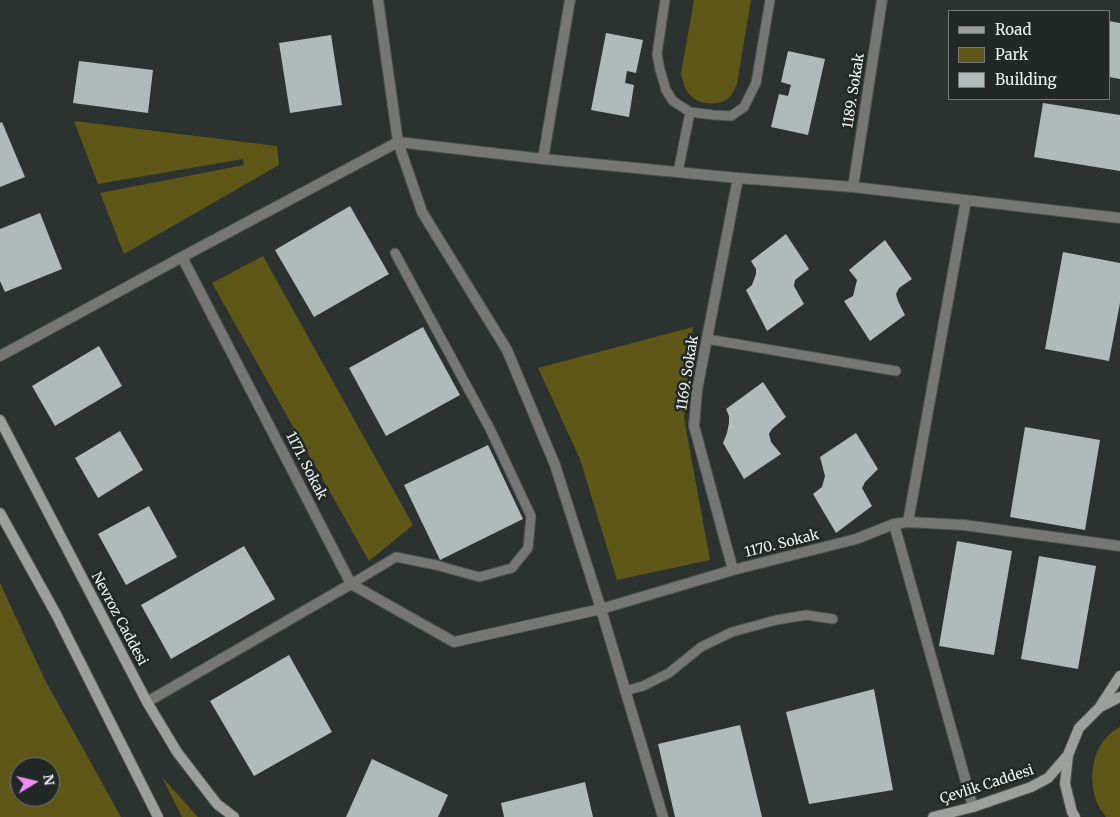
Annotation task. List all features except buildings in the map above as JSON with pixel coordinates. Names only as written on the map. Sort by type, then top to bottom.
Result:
[{"type":"main road","name":"Nevroz Caddesi","points":[[0,420],[147,702],[177,752],[217,804],[234,817]]},
{"type":"main road","points":[[0,513],[56,614],[158,817]]},
{"type":"main road","points":[[1076,817],[1072,812],[1065,784],[1068,754],[1079,728],[1100,707],[1120,676]]},
{"type":"main road","points":[[1100,707],[1120,697]]},
{"type":"main road","name":"Çevlik Caddesi","points":[[933,817],[974,807],[1031,787],[1048,778],[1068,754]]},
{"type":"street","points":[[378,0],[398,142],[422,212],[507,350],[555,465],[601,609],[663,817]]},
{"type":"street","points":[[543,159],[570,0]]},
{"type":"street","name":"1189. Sokak","points":[[853,187],[882,0]]},
{"type":"street","points":[[0,356],[398,142],[543,159],[853,187],[1120,218]]},
{"type":"street","name":"1169. Sokak","points":[[733,570],[694,426],[697,390],[738,178]]},
{"type":"street","points":[[908,522],[966,200]]},
{"type":"street","name":"1171. Sokak","points":[[182,257],[351,584]]},
{"type":"street","name":"1170. Sokak","points":[[351,584],[454,642],[601,609],[733,570],[856,539],[894,524],[908,522],[964,525],[1120,546]]},
{"type":"street","points":[[894,524],[974,807]]},
{"type":"street","points":[[147,702],[351,584]]},
{"type":"lane","points":[[666,0],[657,54],[666,90],[673,102],[690,112],[731,116],[744,107],[756,82],[770,0]]},
{"type":"lane","points":[[678,172],[690,112]]},
{"type":"lane","points":[[351,584],[396,556],[479,577],[512,568],[528,548],[531,516],[490,429],[395,253]]},
{"type":"lane","points":[[707,339],[896,371]]},
{"type":"lane","points":[[625,691],[643,686],[669,673],[701,646],[732,632],[776,620],[806,615],[833,619]]},
{"type":"green space","points":[[694,0],[751,0],[737,84],[729,98],[722,102],[706,103],[696,100],[687,92],[684,86],[681,74]]},
{"type":"green space","points":[[74,121],[277,146],[279,165],[124,254],[100,193],[244,165],[243,159],[98,184]]},
{"type":"green space","points":[[263,256],[413,525],[369,561],[212,283]]},
{"type":"green space","points":[[693,327],[684,418],[710,560],[617,580],[580,459],[538,368]]},
{"type":"green space","points":[[0,583],[45,680],[121,817],[0,817]]},
{"type":"green space","points":[[1120,727],[1120,817],[1106,817],[1100,809],[1093,790],[1093,769],[1095,759],[1104,740]]},
{"type":"green space","points":[[162,777],[198,817],[182,817]]}]
